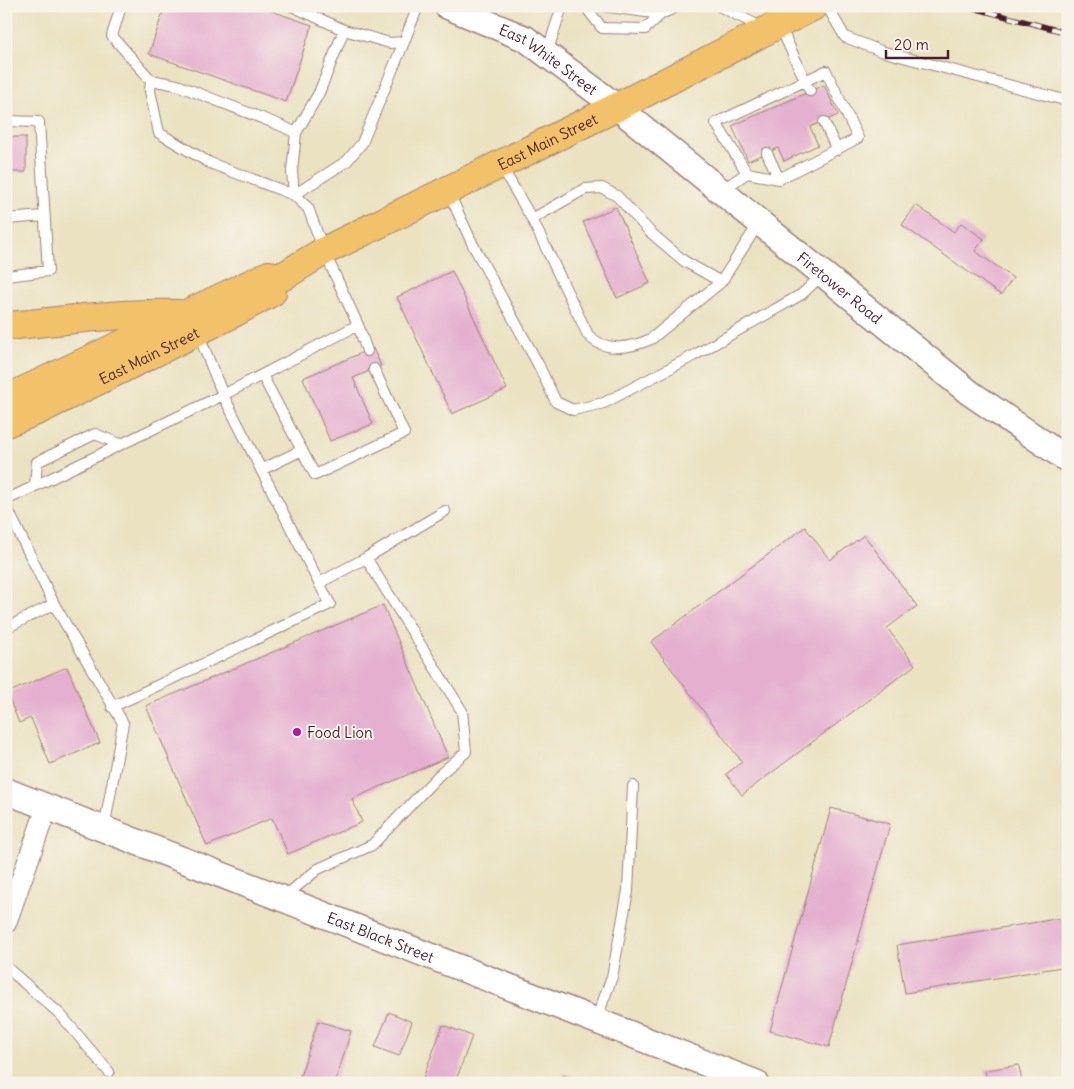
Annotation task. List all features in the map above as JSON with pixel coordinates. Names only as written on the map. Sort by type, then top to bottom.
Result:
[{"type":"highway","name":"East Main Street","points":[[6,399],[45,382],[94,369],[193,323],[224,296],[269,275],[282,277],[324,251],[814,6]]},
{"type":"highway","points":[[6,326],[165,313],[193,323]]},
{"type":"highway","name":"East Main Street","points":[[6,423],[39,410],[94,369]]},
{"type":"street","name":"East White Street","points":[[447,6],[476,12],[526,39],[617,106]]},
{"type":"street","name":"Firetower Road","points":[[617,106],[970,393],[1068,460]]},
{"type":"street","name":"East Black Street","points":[[6,791],[756,1083]]},
{"type":"street","points":[[6,922],[47,807]]},
{"type":"lane","points":[[121,6],[112,36],[151,80],[177,85],[296,133]]},
{"type":"lane","points":[[292,6],[344,30],[390,43],[404,42]]},
{"type":"lane","points":[[294,195],[346,161],[362,142],[418,6]]},
{"type":"lane","points":[[546,55],[562,6]]},
{"type":"lane","points":[[585,6],[602,28],[645,29],[661,14],[679,6]]},
{"type":"lane","points":[[602,6],[661,14]]},
{"type":"lane","points":[[719,6],[773,27],[810,91]]},
{"type":"lane","points":[[827,6],[845,37],[881,51],[1068,101]]},
{"type":"lane","points":[[294,195],[292,171],[296,133],[319,93],[344,30]]},
{"type":"lane","points":[[721,191],[747,173],[779,179],[858,138],[826,70],[749,113],[716,123],[747,173]]},
{"type":"lane","points":[[151,80],[150,92],[159,133],[210,163],[294,195],[308,208],[324,251],[358,325],[367,351]]},
{"type":"lane","points":[[6,121],[39,122],[48,272],[6,276]]},
{"type":"lane","points":[[824,122],[837,150]]},
{"type":"lane","points":[[767,153],[779,179]]},
{"type":"lane","points":[[500,164],[532,219],[588,335],[595,342],[612,347],[639,344],[651,339],[721,282],[760,222]]},
{"type":"lane","points":[[532,219],[585,189],[602,188],[617,196],[650,232],[684,261],[721,282]]},
{"type":"lane","points":[[447,190],[473,245],[538,364],[556,402],[573,410],[604,402],[694,356],[802,294],[823,274]]},
{"type":"lane","points":[[6,219],[44,216]]},
{"type":"lane","points":[[112,707],[330,604],[223,395],[193,323]]},
{"type":"lane","points":[[6,500],[223,395],[358,325]]},
{"type":"lane","points":[[262,375],[316,475],[404,433],[374,369]]},
{"type":"lane","points":[[35,486],[37,462],[96,434],[120,444]]},
{"type":"lane","points":[[261,470],[302,450]]},
{"type":"lane","points":[[6,506],[54,604],[122,723],[104,829]]},
{"type":"lane","points":[[319,582],[366,558],[445,511]]},
{"type":"lane","points":[[282,898],[318,870],[372,845],[439,776],[466,752],[462,711],[366,558]]},
{"type":"lane","points":[[6,628],[54,604]]},
{"type":"lane","points":[[596,1020],[612,978],[628,892],[633,786]]},
{"type":"lane","points":[[6,967],[60,1014],[109,1072]]},
{"type":"building","points":[[165,6],[257,6],[312,25],[286,102],[149,54]]},
{"type":"building","points":[[824,85],[838,115],[810,127],[818,145],[784,161],[778,148],[748,161],[732,126]]},
{"type":"building","points":[[6,137],[26,137],[26,172],[6,172]]},
{"type":"building","points":[[916,205],[954,232],[961,223],[984,239],[975,251],[1013,278],[1001,295],[902,225]]},
{"type":"building","points":[[616,207],[650,283],[617,298],[583,222]]},
{"type":"building","points":[[452,271],[507,389],[452,414],[397,297]]},
{"type":"building","points":[[373,348],[381,366],[353,378],[373,424],[330,441],[303,378]]},
{"type":"building","points":[[805,527],[830,560],[864,535],[917,606],[887,628],[915,665],[742,795],[726,774],[742,762],[651,642]]},
{"type":"building","name":"Food Lion","points":[[383,605],[448,757],[352,799],[362,822],[288,854],[272,818],[207,846],[146,706]]},
{"type":"building","points":[[67,667],[100,743],[50,764],[31,718],[19,723],[7,693]]},
{"type":"building","points":[[831,808],[890,824],[829,1047],[770,1031]]},
{"type":"building","points":[[1068,917],[1068,966],[905,993],[897,945]]},
{"type":"building","points":[[389,1012],[412,1022],[399,1056],[375,1047]]},
{"type":"building","points":[[318,1021],[351,1031],[335,1083],[298,1083]]},
{"type":"building","points":[[443,1025],[472,1036],[455,1083],[435,1083],[423,1078]]},
{"type":"building","points":[[1019,1065],[1022,1083],[987,1083],[985,1070]]},
{"type":"building","points":[[563,1075],[588,1082],[588,1083],[561,1083]]},
{"type":"railway","points":[[966,6],[1068,33]]},
{"type":"place","name":"Food Lion","points":[[297,732]]}]
